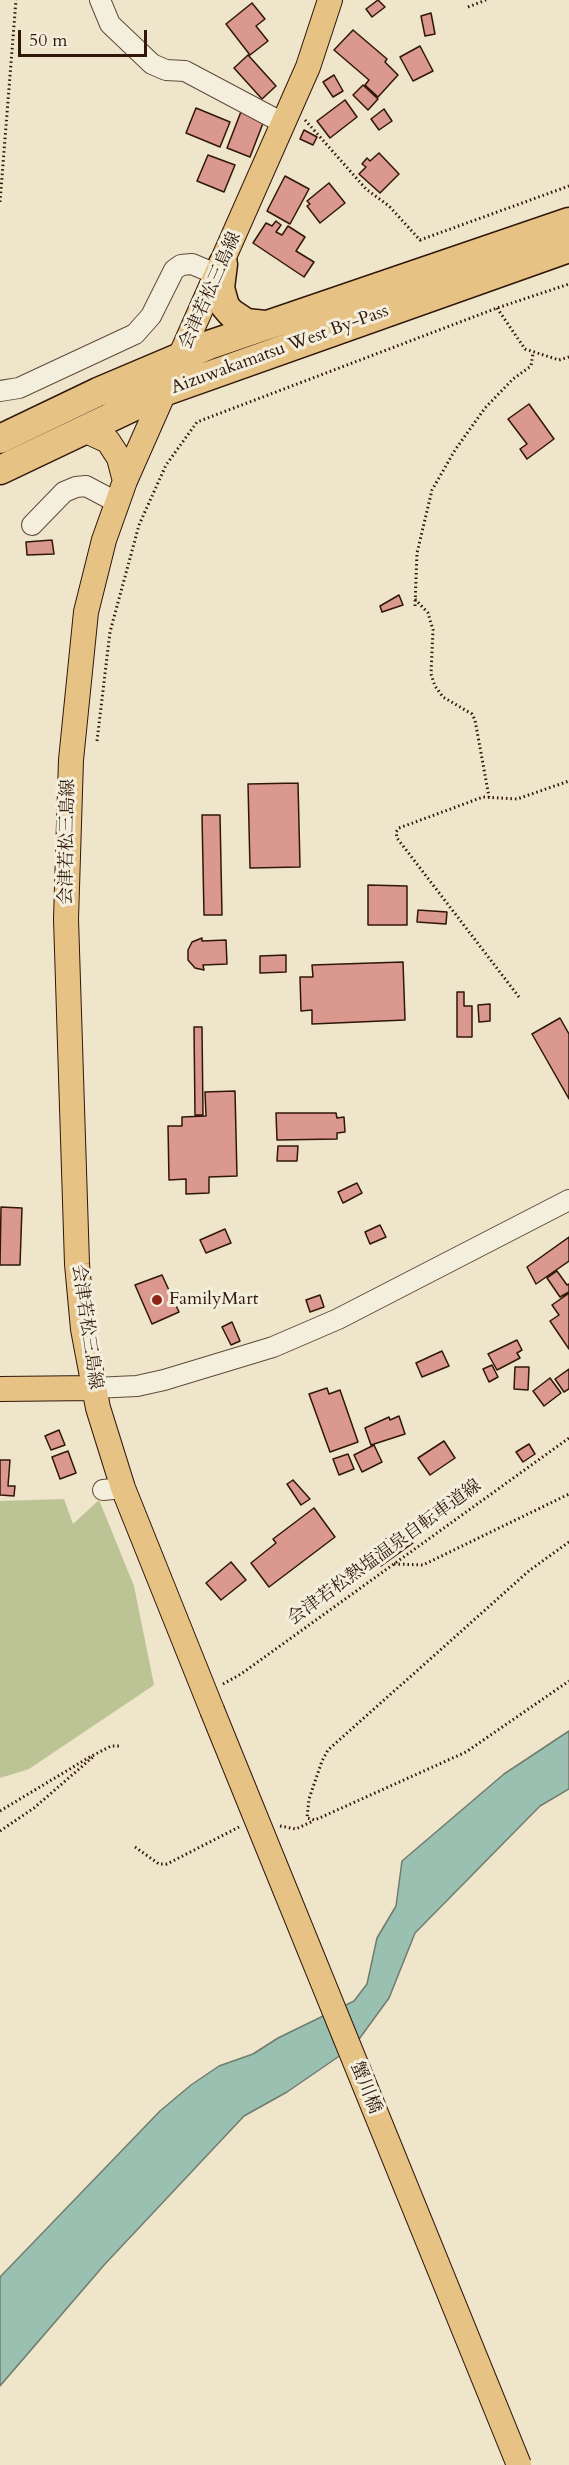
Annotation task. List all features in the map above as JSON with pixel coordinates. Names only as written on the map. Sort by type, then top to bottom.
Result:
[{"type":"highway","name":"Aizuwakamatsu West By-Pass","points":[[0,439],[98,392],[182,356],[265,325],[569,222]]},
{"type":"highway","name":"Aizuwakamatsu West By-Pass","points":[[2,470],[166,391],[569,248]]},
{"type":"highway","points":[[220,270],[220,288],[225,306],[246,323],[265,325]]},
{"type":"main road","name":"会津若松三島線","points":[[214,1699],[113,1489],[83,1329],[77,1264],[66,919],[68,813],[86,612],[104,540],[122,492],[308,67],[330,0]]},
{"type":"main road","points":[[84,430],[108,441],[119,458],[122,492]]},
{"type":"main road","points":[[0,1389],[94,1388]]},
{"type":"main road","name":"蟹川橋","points":[[214,1699],[519,2465]]},
{"type":"street","points":[[100,0],[110,24],[152,64],[166,70],[185,70],[287,114]]},
{"type":"street","points":[[0,391],[19,388],[135,334],[158,304],[174,270],[181,265],[192,264],[220,270]]},
{"type":"street","points":[[32,525],[64,492],[76,487],[86,486],[122,492]]},
{"type":"street","points":[[94,1388],[137,1386],[164,1380],[273,1347],[338,1319],[569,1200]]},
{"type":"path","points":[[0,202],[16,0]]},
{"type":"path","points":[[468,7],[486,0]]},
{"type":"path","points":[[287,114],[366,189],[389,206],[420,240],[569,186]]},
{"type":"path","points":[[97,741],[110,632],[133,546],[166,465],[192,428],[211,415],[497,308],[569,284]]},
{"type":"path","points":[[497,308],[525,349],[559,360],[569,357]]},
{"type":"path","points":[[415,606],[417,553],[432,490],[455,450],[485,408],[513,379],[531,366],[533,353]]},
{"type":"path","points":[[415,599],[428,613],[433,630],[431,674],[435,686],[443,697],[472,714],[475,720],[486,769],[489,798]]},
{"type":"path","points":[[519,997],[397,838],[399,828],[483,797],[518,799],[569,781]]},
{"type":"path","name":"会津若松熱塩温泉自転車道線","points":[[214,1699],[241,1674],[392,1563],[569,1438]]},
{"type":"path","points":[[392,1563],[423,1565],[569,1494]]},
{"type":"path","points":[[315,1820],[307,1818],[309,1798],[328,1750],[530,1570],[569,1542]]},
{"type":"path","points":[[272,1822],[296,1829],[476,1747],[569,1681]]},
{"type":"path","points":[[0,1811],[100,1751],[111,1746],[121,1746]]},
{"type":"path","points":[[0,1831],[34,1808],[100,1751]]},
{"type":"path","points":[[135,1847],[159,1864],[167,1864],[245,1824]]},
{"type":"shaded area","points":[[64,1499],[73,1524],[99,1500],[134,1586],[154,1685],[29,1769],[0,1778],[0,1501]]},
{"type":"shaded area","points":[[569,1731],[569,1789],[540,1806],[415,1933],[389,1998],[354,2046],[287,2092],[244,2116],[105,2264],[0,2386],[0,2277],[160,2111],[191,2085],[219,2066],[253,2054],[278,2038],[354,2001],[367,1984],[377,1938],[396,1906],[402,1861],[504,1774]]},
{"type":"building","points":[[378,0],[385,7],[372,17],[366,9]]},
{"type":"building","points":[[252,3],[265,19],[256,26],[268,41],[250,55],[226,24]]},
{"type":"building","points":[[431,13],[435,34],[425,36],[421,16]]},
{"type":"building","points":[[353,30],[387,59],[385,62],[398,75],[378,97],[365,85],[369,80],[334,50]]},
{"type":"building","points":[[420,46],[433,71],[413,81],[400,57]]},
{"type":"building","points":[[248,55],[276,86],[262,99],[234,68]]},
{"type":"building","points":[[334,75],[343,91],[333,97],[323,82]]},
{"type":"building","points":[[363,85],[378,99],[368,110],[353,95]]},
{"type":"building","points":[[345,100],[357,117],[330,138],[317,121]]},
{"type":"building","points":[[196,108],[230,122],[220,147],[186,133]]},
{"type":"building","points":[[242,109],[265,118],[250,157],[227,148]]},
{"type":"building","points":[[384,109],[392,121],[379,130],[371,119]]},
{"type":"building","points":[[304,130],[317,137],[313,145],[300,139]]},
{"type":"building","points":[[379,153],[399,174],[380,193],[359,174],[366,167],[362,164],[367,158],[370,161]]},
{"type":"building","points":[[208,155],[235,165],[224,192],[197,181]]},
{"type":"building","points":[[285,176],[309,189],[290,224],[267,211]]},
{"type":"building","points":[[329,183],[345,203],[320,223],[307,206],[310,204],[307,201]]},
{"type":"building","points":[[276,221],[281,225],[276,232],[282,235],[288,226],[305,237],[296,251],[314,262],[304,277],[253,243],[266,223],[272,226]]},
{"type":"building","points":[[529,404],[554,439],[527,459],[520,449],[527,444],[508,419]]},
{"type":"building","points":[[52,540],[54,554],[27,555],[26,542]]},
{"type":"building","points":[[399,595],[403,605],[382,612],[380,606]]},
{"type":"building","points":[[298,783],[300,867],[250,868],[248,784]]},
{"type":"building","points":[[202,815],[220,815],[222,915],[204,915]]},
{"type":"building","points":[[368,885],[407,886],[407,925],[368,925]]},
{"type":"building","points":[[418,910],[447,912],[446,924],[417,922]]},
{"type":"building","points":[[202,938],[202,941],[226,940],[227,964],[203,965],[204,970],[195,968],[188,960],[188,950],[192,942]]},
{"type":"building","points":[[286,955],[286,972],[260,973],[260,956]]},
{"type":"building","points":[[403,962],[405,1020],[312,1024],[312,1010],[301,1011],[300,977],[313,977],[312,965]]},
{"type":"building","points":[[457,992],[464,992],[464,1006],[472,1006],[472,1037],[457,1037]]},
{"type":"building","points":[[490,1004],[490,1021],[479,1022],[478,1005]]},
{"type":"building","points":[[560,1018],[569,1034],[569,1099],[532,1034]]},
{"type":"building","points":[[194,1027],[202,1027],[203,1115],[195,1115]]},
{"type":"building","points":[[235,1091],[237,1176],[209,1177],[209,1193],[186,1194],[186,1179],[169,1180],[168,1126],[182,1126],[182,1117],[206,1116],[205,1092]]},
{"type":"building","points":[[276,1113],[336,1113],[337,1118],[344,1117],[345,1132],[337,1133],[337,1139],[277,1140]]},
{"type":"building","points":[[278,1146],[298,1146],[297,1161],[277,1161]]},
{"type":"building","points":[[357,1183],[362,1193],[343,1203],[338,1192]]},
{"type":"building","points":[[1,1207],[22,1208],[20,1265],[0,1265]]},
{"type":"building","points":[[380,1225],[386,1237],[370,1244],[365,1232]]},
{"type":"building","points":[[225,1229],[231,1243],[206,1253],[200,1240]]},
{"type":"building","points":[[569,1237],[569,1261],[536,1284],[527,1267]]},
{"type":"building","points":[[557,1271],[567,1285],[569,1284],[569,1292],[560,1297],[547,1278]]},
{"type":"building","name":"FamilyMart","points":[[162,1275],[179,1312],[152,1324],[135,1285]]},
{"type":"building","points":[[569,1293],[569,1349],[550,1321],[559,1315],[552,1305]]},
{"type":"building","points":[[320,1295],[324,1307],[310,1312],[306,1300]]},
{"type":"building","points":[[232,1322],[240,1341],[231,1345],[222,1327]]},
{"type":"building","points":[[517,1340],[522,1350],[517,1353],[520,1358],[497,1370],[488,1354]]},
{"type":"building","points":[[442,1351],[449,1366],[422,1377],[416,1363]]},
{"type":"building","points":[[492,1365],[498,1377],[489,1382],[483,1369]]},
{"type":"building","points":[[515,1367],[529,1367],[528,1390],[514,1389]]},
{"type":"building","points":[[569,1369],[569,1389],[564,1392],[555,1379]]},
{"type":"building","points":[[550,1378],[561,1393],[544,1406],[533,1391]]},
{"type":"building","points":[[327,1388],[329,1394],[340,1390],[358,1442],[330,1452],[309,1394]]},
{"type":"building","points":[[399,1416],[405,1434],[371,1445],[365,1428],[389,1417],[390,1420]]},
{"type":"building","points":[[59,1430],[65,1445],[51,1450],[45,1436]]},
{"type":"building","points":[[444,1441],[455,1458],[430,1475],[418,1458]]},
{"type":"building","points":[[529,1444],[535,1454],[523,1462],[516,1452]]},
{"type":"building","points":[[374,1445],[382,1462],[362,1472],[354,1455]]},
{"type":"building","points":[[68,1451],[76,1473],[60,1479],[52,1457]]},
{"type":"building","points":[[348,1454],[354,1469],[339,1475],[333,1459]]},
{"type":"building","points":[[0,1460],[10,1460],[8,1486],[15,1486],[14,1496],[0,1495]]},
{"type":"building","points":[[293,1480],[310,1499],[301,1505],[287,1484]]},
{"type":"building","points":[[314,1508],[335,1537],[269,1587],[251,1563],[276,1543],[273,1539]]},
{"type":"building","points":[[394,1533],[399,1539],[406,1534],[413,1543],[381,1566],[370,1550]]},
{"type":"building","points":[[231,1562],[246,1580],[221,1600],[206,1583]]},
{"type":"place","name":"FamilyMart","points":[[157,1300]]}]
